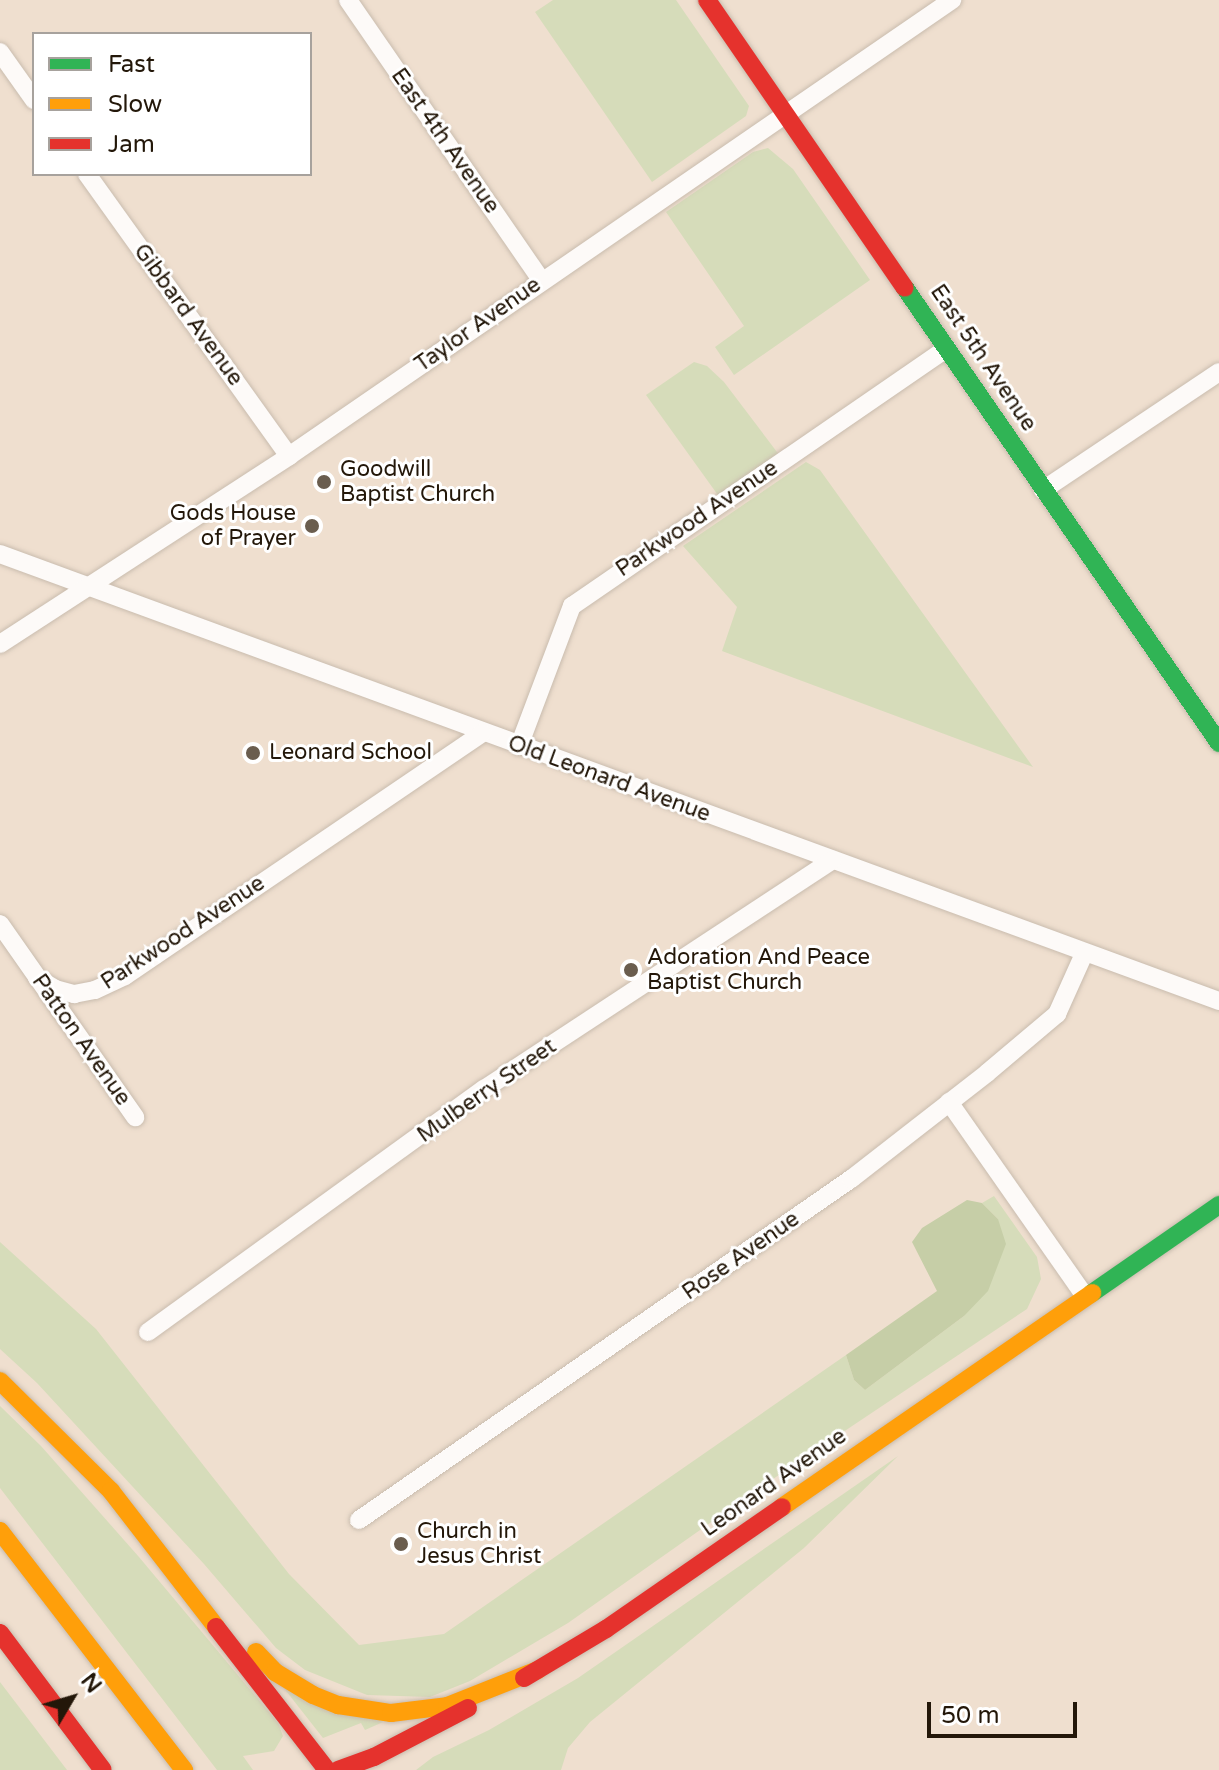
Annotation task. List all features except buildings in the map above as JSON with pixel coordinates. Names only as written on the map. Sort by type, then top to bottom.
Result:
[{"type":"main road","name":"East 5th Avenue","points":[[707,0],[1219,743]]},
{"type":"main road","name":"Leonard Avenue","points":[[338,1770],[374,1757],[538,1670],[606,1629],[1219,1205]]},
{"type":"main road","points":[[0,1381],[111,1491],[327,1770]]},
{"type":"main road","points":[[0,1531],[184,1770]]},
{"type":"main road","points":[[144,1531],[275,1672],[313,1695],[338,1705],[363,1710],[418,1712],[447,1706],[538,1670]]},
{"type":"main road","points":[[0,1633],[103,1770]]},
{"type":"street","name":"East 4th Avenue","points":[[348,0],[542,281]]},
{"type":"street","name":"Taylor Avenue","points":[[0,644],[289,456],[952,0]]},
{"type":"street","points":[[0,52],[32,97]]},
{"type":"street","name":"Gibbard Avenue","points":[[88,176],[289,456]]},
{"type":"street","name":"Parkwood Avenue","points":[[519,746],[572,606],[947,348]]},
{"type":"street","points":[[1043,490],[1219,372]]},
{"type":"street","name":"Old Leonard Avenue","points":[[0,554],[1219,1001]]},
{"type":"street","name":"Parkwood Avenue","points":[[37,978],[55,989],[74,994],[95,990],[125,976],[482,733]]},
{"type":"street","name":"Mulberry Street","points":[[148,1332],[484,1089],[832,860]]},
{"type":"street","name":"Patton Avenue","points":[[0,924],[135,1117]]},
{"type":"street","name":"Rose Avenue","points":[[359,1520],[838,1188],[949,1102],[1057,1014],[1084,954]]},
{"type":"street","points":[[949,1102],[1085,1296]]},
{"type":"green space","points":[[553,0],[676,0],[749,106],[746,116],[652,182],[535,12]]},
{"type":"green space","points":[[768,148],[793,169],[870,280],[734,375],[715,347],[744,326],[666,212],[753,152]]},
{"type":"green space","points":[[694,362],[707,366],[724,382],[780,456],[720,498],[646,395]]},
{"type":"green space","points":[[806,462],[820,470],[1033,767],[722,651],[737,607],[683,546]]},
{"type":"green space","points":[[994,1196],[1037,1257],[1041,1279],[1027,1309],[764,1485],[568,1623],[470,1681],[430,1697],[367,1695],[305,1670],[276,1648],[204,1564],[37,1383],[0,1349],[0,1242],[96,1329],[289,1574],[359,1645],[444,1634],[846,1355],[854,1380],[865,1390],[964,1316],[998,1219],[982,1203]]},
{"type":"green space","points":[[967,1200],[982,1203],[998,1219],[1006,1244],[988,1291],[964,1316],[865,1390],[854,1380],[846,1355],[937,1291],[912,1242],[922,1228]]},
{"type":"green space","points":[[0,1406],[41,1446],[139,1557],[278,1723],[283,1736],[274,1751],[243,1756],[253,1770],[217,1770],[0,1488]]},
{"type":"green space","points":[[898,1456],[804,1548],[590,1722],[568,1748],[561,1770],[416,1770],[433,1757],[489,1730],[578,1678]]},
{"type":"green space","points":[[0,1682],[67,1770],[0,1770]]},
{"type":"green space","points":[[283,1687],[383,1722],[365,1730],[361,1723],[323,1738]]},
{"type":"traffic: fast","points":[[905,288],[1219,743]]},
{"type":"traffic: fast","points":[[1092,1293],[1219,1205]]},
{"type":"traffic: slow","points":[[782,1507],[1092,1293]]},
{"type":"traffic: slow","points":[[0,1381],[111,1491],[216,1627]]},
{"type":"traffic: slow","points":[[0,1531],[184,1770]]},
{"type":"traffic: slow","points":[[256,1652],[275,1672],[313,1695],[338,1705],[391,1713],[447,1706],[538,1670]]},
{"type":"traffic: jam","points":[[707,0],[905,288]]},
{"type":"traffic: jam","points":[[524,1678],[606,1629],[782,1507]]},
{"type":"traffic: jam","points":[[216,1627],[327,1770]]},
{"type":"traffic: jam","points":[[0,1633],[103,1770]]},
{"type":"traffic: jam","points":[[338,1770],[374,1757],[468,1708]]},
{"type":"place","name":"Goodwill Baptist Church","points":[[324,482]]},
{"type":"place","name":"Gods House of Prayer","points":[[312,526]]},
{"type":"place","name":"Leonard School","points":[[253,753]]},
{"type":"place","name":"Adoration And Peace Baptist Church","points":[[631,970]]},
{"type":"place","name":"Church in Jesus Christ","points":[[401,1544]]}]
